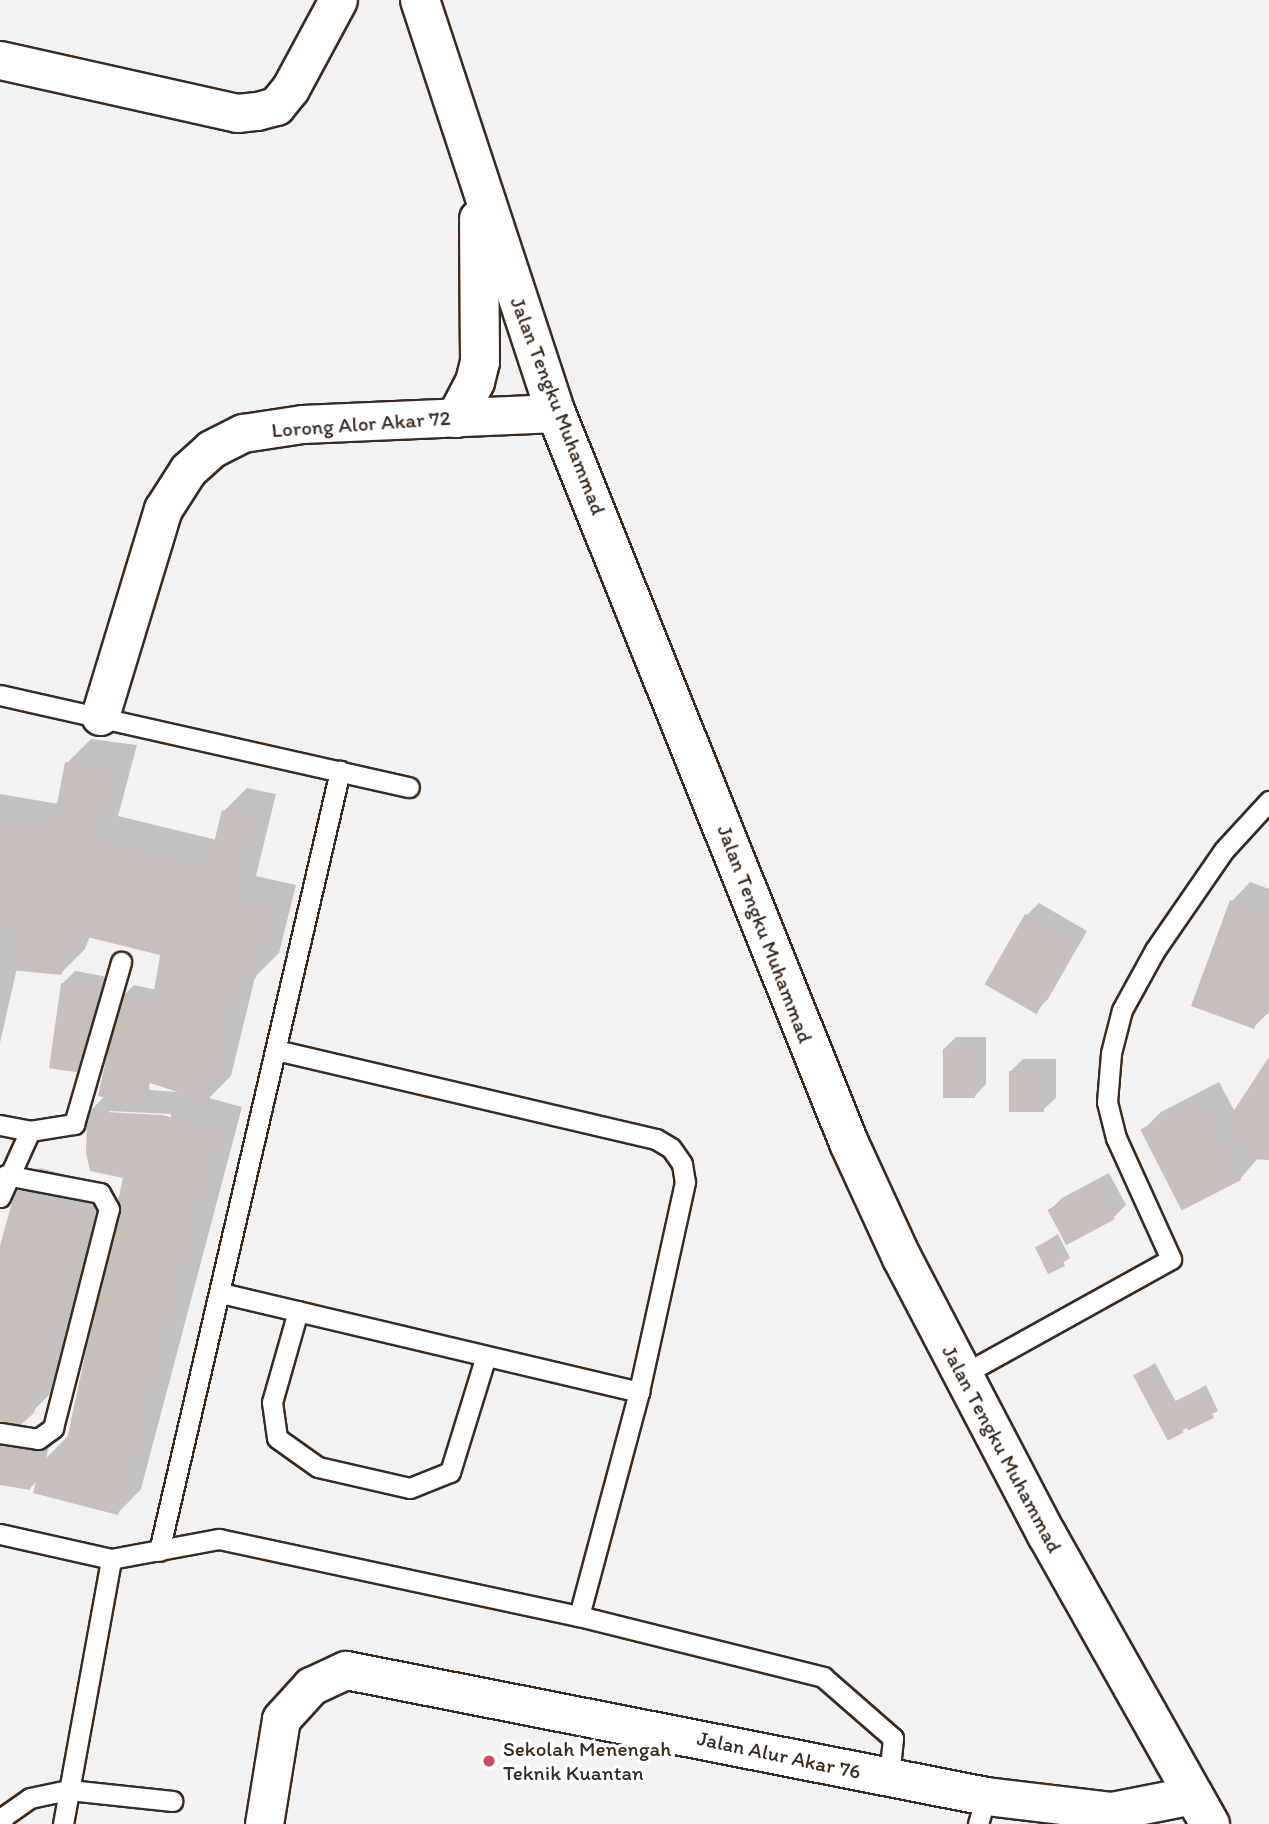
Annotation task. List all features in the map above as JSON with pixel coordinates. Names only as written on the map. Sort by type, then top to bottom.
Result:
[{"type":"main road","name":"Jalan Tengku Muhammad","points":[[420,0],[556,413],[849,1143],[962,1375],[1202,1809]]},
{"type":"main road","points":[[456,418],[475,382],[480,362],[478,182]]},
{"type":"street","points":[[0,60],[237,113],[257,111],[276,106],[290,89],[338,0]]},
{"type":"street","name":"Lorong Alor Akar 72","points":[[100,716],[163,509],[188,470],[211,449],[243,433],[302,424],[556,413]]},
{"type":"street","name":"Jalan Alur Akar 76","points":[[264,1824],[281,1719],[311,1686],[345,1670],[889,1778],[982,1810],[1202,1809]]},
{"type":"lane","points":[[0,695],[409,787]]},
{"type":"lane","points":[[159,1551],[340,771]]},
{"type":"lane","points":[[962,1375],[1171,1259],[1116,1138],[1107,1102],[1111,1053],[1122,1010],[1155,950],[1224,850],[1269,801]]},
{"type":"lane","points":[[0,1125],[30,1131],[74,1124],[121,962]]},
{"type":"lane","points":[[276,1050],[656,1139],[671,1148],[682,1164],[685,1182],[639,1392],[579,1616]]},
{"type":"lane","points":[[0,1197],[6,1175],[30,1131]]},
{"type":"lane","points":[[0,1433],[38,1439],[53,1428],[109,1209],[100,1193],[6,1175]]},
{"type":"lane","points":[[221,1293],[639,1392]]},
{"type":"lane","points":[[298,1311],[272,1402],[276,1438],[318,1467],[410,1488],[450,1472],[486,1356]]},
{"type":"lane","points":[[0,1534],[111,1559],[219,1539],[579,1616],[823,1678],[893,1738],[889,1778]]},
{"type":"lane","points":[[63,1824],[111,1559]]},
{"type":"lane","points":[[2,1824],[3,1817],[30,1798],[69,1790],[172,1801]]},
{"type":"building","points":[[65,762],[115,769],[95,839],[208,867],[222,810],[254,818],[234,900],[273,909],[256,978],[239,975],[208,1102],[141,1080],[137,1105],[98,1096],[120,996],[152,1003],[160,955],[79,935],[61,975],[11,970],[21,929],[8,919],[0,955],[0,821],[52,830]]},
{"type":"building","points":[[1230,900],[1269,914],[1269,990],[1254,1029],[1191,1006]]},
{"type":"building","points":[[1025,914],[1077,944],[1036,1014],[984,984]]},
{"type":"building","points":[[61,983],[97,988],[85,1073],[49,1068]]},
{"type":"building","points":[[943,1049],[975,1049],[975,1098],[943,1098]]},
{"type":"building","points":[[1269,1057],[1269,1160],[1250,1159],[1229,1118]]},
{"type":"building","points":[[1009,1071],[1044,1071],[1044,1112],[1009,1112]]},
{"type":"building","points":[[1200,1099],[1241,1180],[1182,1210],[1140,1129]]},
{"type":"building","points":[[87,1111],[162,1115],[219,1130],[118,1515],[33,1493],[42,1460],[65,1449],[123,1178],[90,1171],[86,1152]]},
{"type":"building","points":[[1096,1184],[1115,1219],[1066,1245],[1047,1210]]},
{"type":"building","points":[[15,1191],[89,1211],[34,1413],[18,1427],[0,1424],[0,1246]]},
{"type":"building","points":[[1052,1239],[1065,1266],[1048,1274],[1035,1247]]},
{"type":"building","points":[[1149,1367],[1184,1432],[1168,1441],[1133,1375]]},
{"type":"building","points":[[1200,1389],[1214,1418],[1188,1430],[1174,1402]]},
{"type":"building","points":[[0,1447],[39,1455],[30,1490],[0,1485]]},
{"type":"place","name":"Sekolah Menengah Teknik Kuantan","points":[[489,1761]]}]
